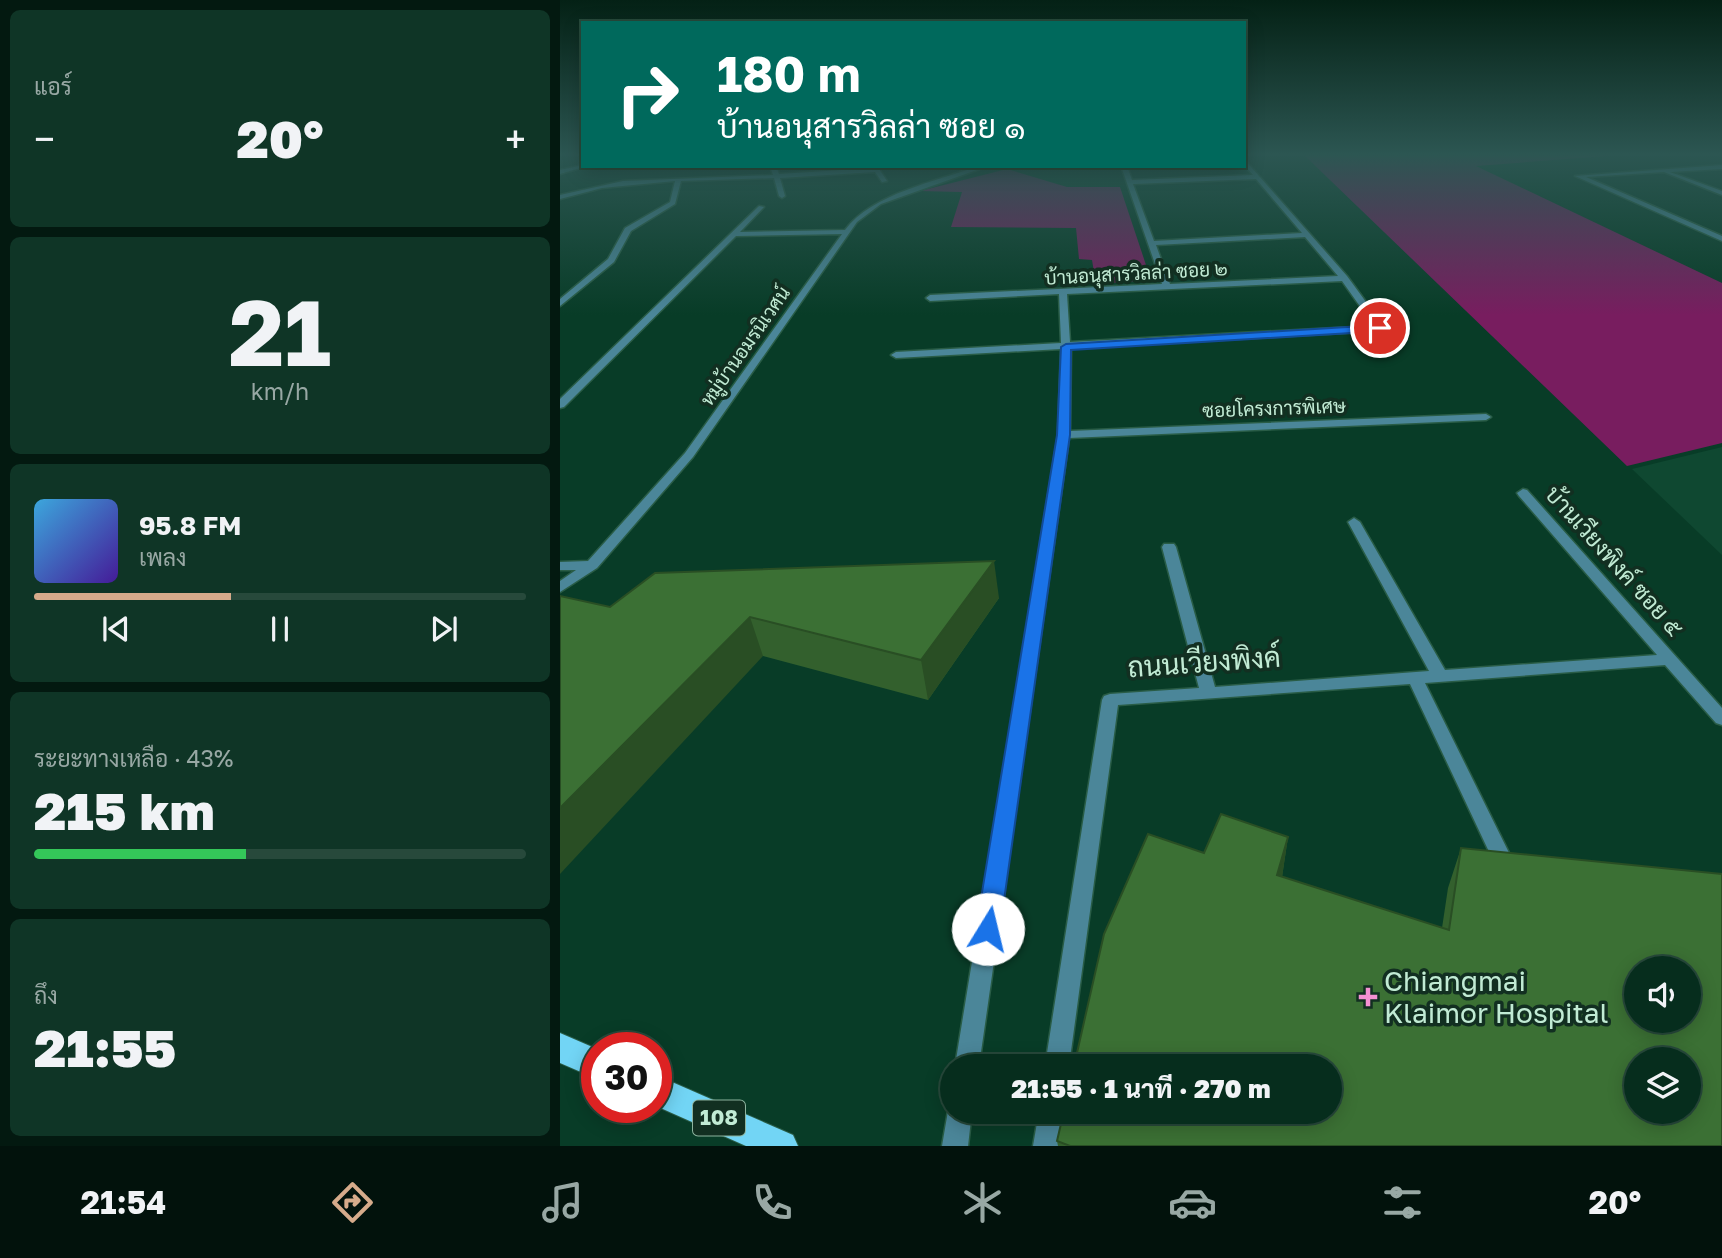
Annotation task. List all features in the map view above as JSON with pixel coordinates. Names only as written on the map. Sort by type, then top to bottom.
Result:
[{"type":"main road","points":[[560,1048],[581,1057]]},
{"type":"main road","name":"108","points":[[672,1097],[782,1146]]},
{"type":"street","points":[[560,303],[611,260],[628,230],[664,208]]},
{"type":"street","points":[[560,405],[760,208]]},
{"type":"street","name":"หมู่บ้านอมรนิเวศน์","points":[[560,588],[592,565],[689,456],[855,221],[871,208]]},
{"type":"street","points":[[1140,208],[1167,287]]},
{"type":"street","points":[[896,355],[1380,328],[1344,278],[1285,208]]},
{"type":"street","points":[[1652,208],[1722,239]]},
{"type":"street","points":[[734,234],[847,232]]},
{"type":"street","points":[[1152,243],[1307,235]]},
{"type":"street","name":"บ้านอนุสารวิลล่า ซอย ๒","points":[[930,298],[1344,278]]},
{"type":"street","points":[[969,1054],[1063,435],[1066,347],[1063,292]]},
{"type":"street","name":"ซอยโครงการพิเศษ","points":[[1063,435],[1486,417]]},
{"type":"street","name":"บ้านเวียงพิงค์ ซอย ๕","points":[[1523,493],[1722,719]]},
{"type":"street","points":[[1354,522],[1440,676]]},
{"type":"street","points":[[1169,547],[1209,693]]},
{"type":"street","points":[[560,566],[592,565]]},
{"type":"street","name":"ถนนเวียงพิงค์","points":[[1059,1054],[1110,700],[1671,659]]},
{"type":"street","points":[[1415,678],[1514,883]]},
{"type":"street","points":[[955,1146],[958,1124]]},
{"type":"street","points":[[1046,1146],[1049,1124]]},
{"type":"shaded area","points":[[957,208],[1127,208],[1151,280],[1096,284],[1092,260],[1079,259],[1076,228],[951,227]]},
{"type":"shaded area","points":[[1360,208],[1565,208],[1722,283],[1722,443],[1627,466]]},
{"type":"shaded area","points":[[1722,447],[1722,555],[1632,469]]},
{"type":"building","points":[[994,561],[921,660],[750,617],[560,808],[560,596],[610,607],[655,573]]},
{"type":"building","name":"Chiangmai Klaimor Hospital","points":[[1221,814],[1288,837],[1277,875],[1449,930],[1461,848],[1722,874],[1722,1146],[1070,1146],[1057,1141],[1061,1124],[1342,1124],[1342,1054],[1077,1054],[1104,934],[1148,834],[1204,853]]},
{"type":"place","name":"Chiangmai Klaimor Hospital","points":[[1368,997]]},
{"type":"route","points":[[988,929],[1063,435],[1066,347],[1380,328]]}]
